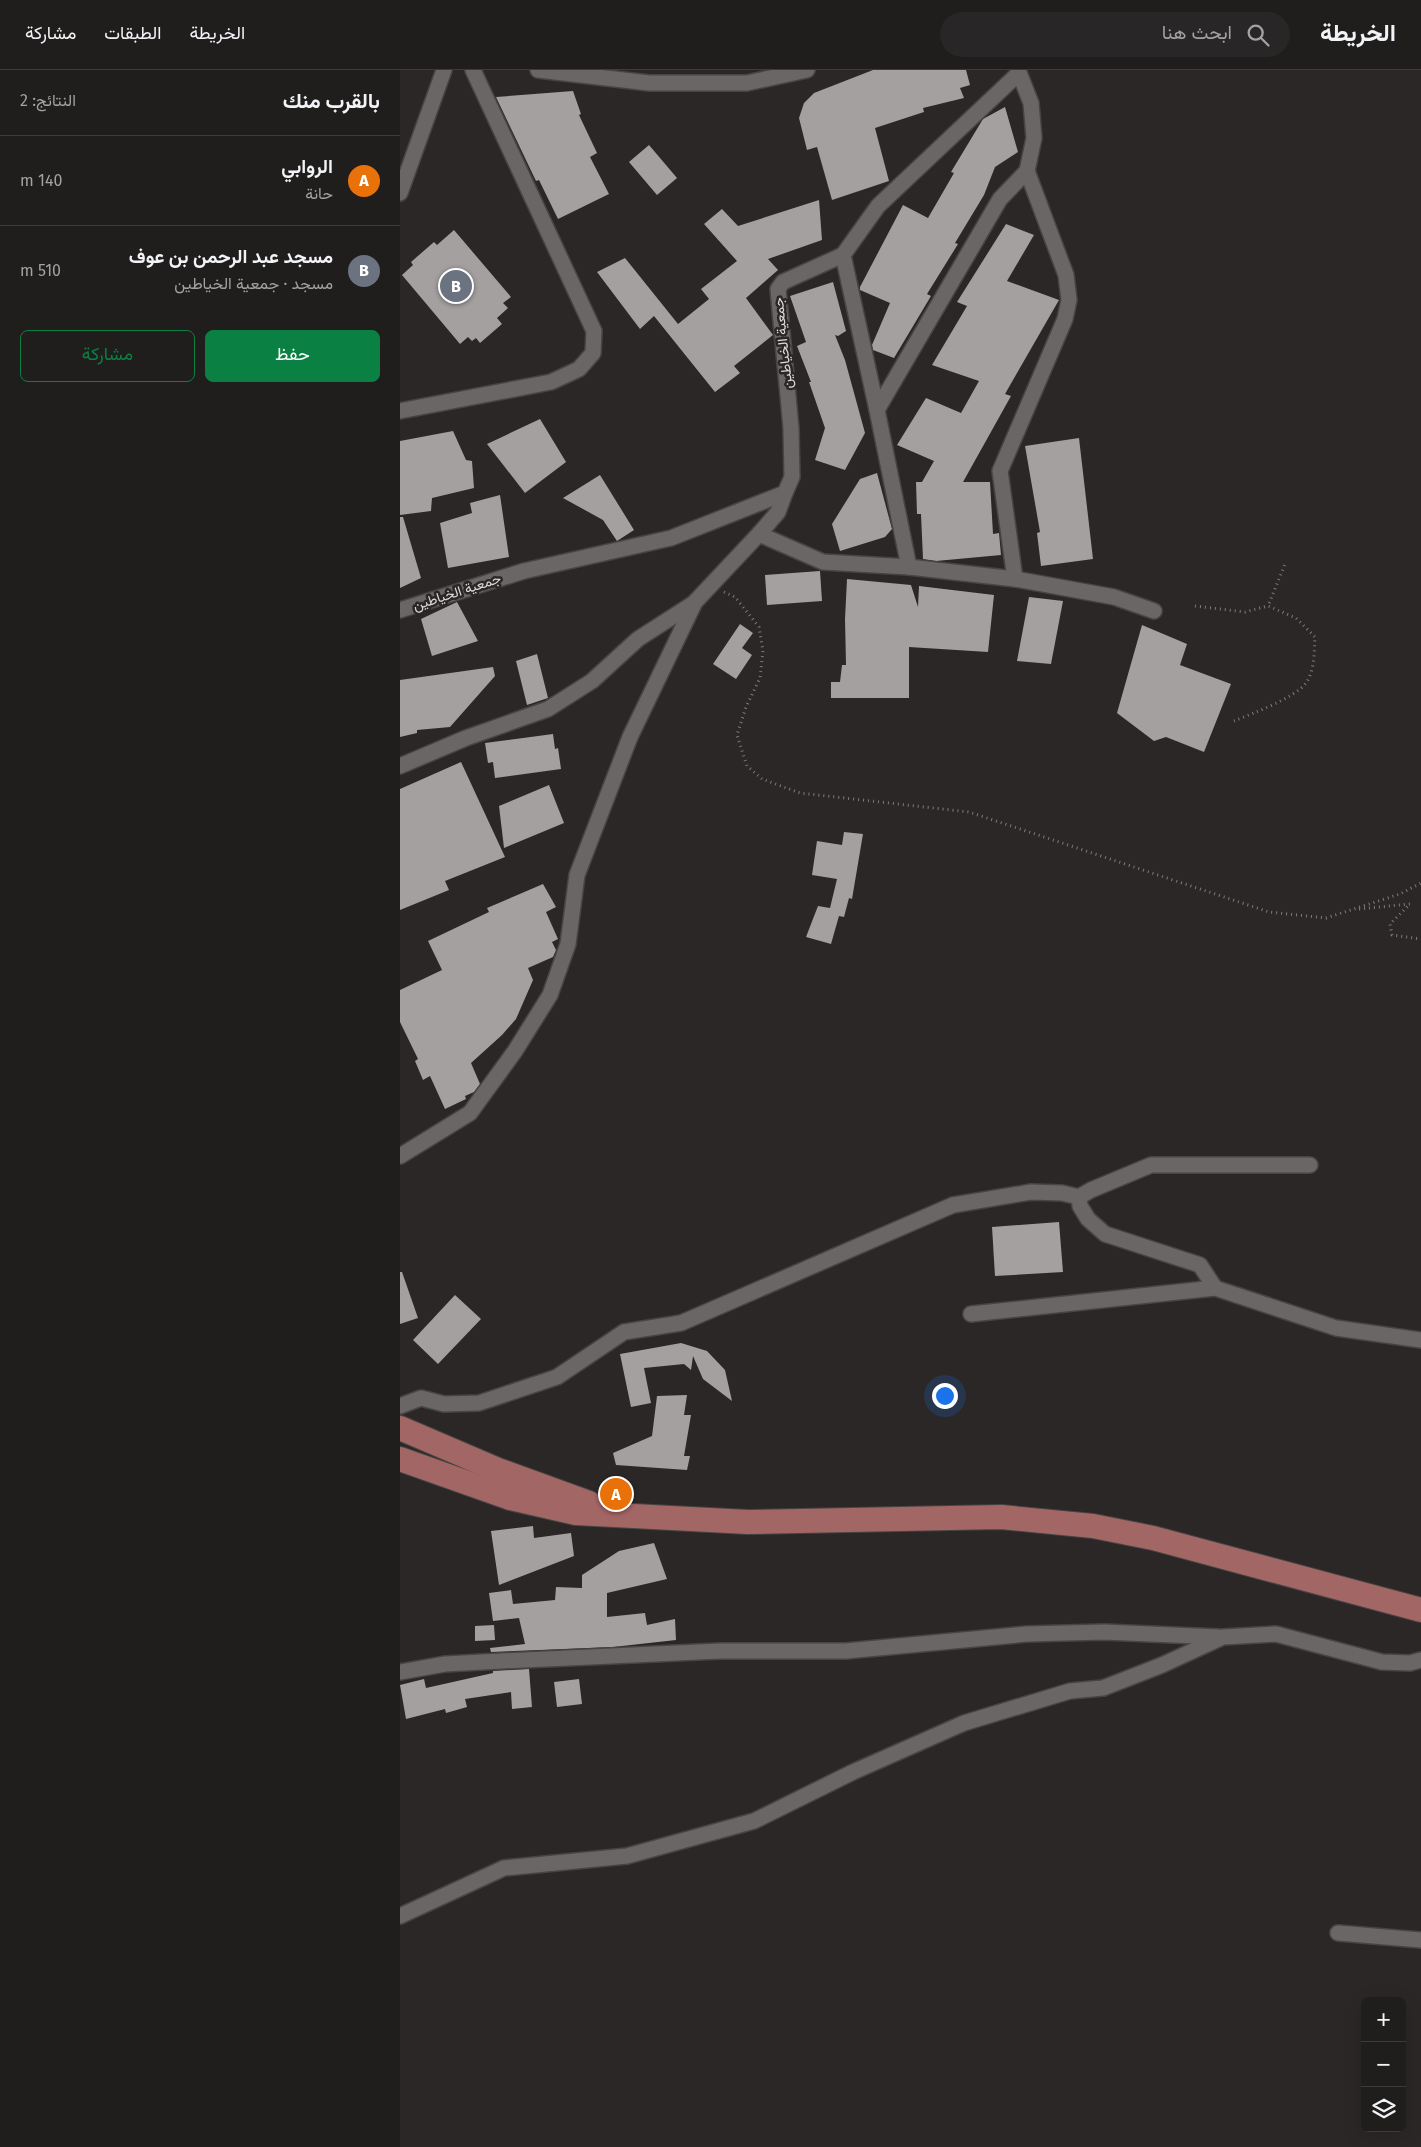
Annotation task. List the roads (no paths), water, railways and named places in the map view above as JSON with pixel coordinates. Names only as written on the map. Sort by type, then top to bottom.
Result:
[{"type":"main road","points":[[400,1428],[531,1483],[592,1504],[635,1515]]},
{"type":"main road","points":[[400,1459],[510,1498],[552,1509],[596,1514],[748,1522],[970,1517],[1062,1522],[1153,1538],[1421,1610]]},
{"type":"street","points":[[400,193],[444,70]]},
{"type":"street","points":[[400,411],[550,382],[579,369],[593,353],[594,331],[473,70]]},
{"type":"street","points":[[538,70],[649,83],[747,82],[807,70]]},
{"type":"street","points":[[909,567],[843,255],[878,206],[1019,71],[1032,103],[1034,138],[1027,171],[1066,275],[1069,300],[1066,319],[1000,472],[1015,579]]},
{"type":"street","points":[[877,410],[1000,198],[1027,171]]},
{"type":"street","name":"جمعية الخياطين","points":[[400,610],[524,571],[672,538],[785,493],[792,477],[792,428],[778,289],[783,282],[843,255]]},
{"type":"street","points":[[400,766],[466,738],[548,709],[592,680],[638,639],[695,602],[760,534],[778,512],[785,493]]},
{"type":"street","points":[[760,534],[823,562],[909,567],[1015,579],[1114,596],[1154,611]]},
{"type":"street","points":[[400,1156],[470,1113],[515,1051],[550,995],[568,944],[577,874],[630,737],[695,602]]},
{"type":"street","points":[[400,1406],[421,1398],[444,1404],[479,1403],[557,1377],[624,1332],[681,1323],[952,1205],[1031,1192],[1062,1193],[1079,1197],[1091,1190],[1151,1165],[1310,1165]]},
{"type":"street","points":[[1079,1197],[1080,1206],[1088,1219],[1105,1234],[1200,1265],[1215,1288]]},
{"type":"street","points":[[971,1314],[1215,1288],[1336,1328],[1421,1340]]},
{"type":"street","points":[[400,1672],[445,1664],[720,1651],[846,1651],[1027,1634],[1104,1632],[1222,1637],[1276,1634],[1382,1662],[1410,1663],[1421,1660]]},
{"type":"street","points":[[400,1916],[504,1868],[627,1856],[754,1821],[853,1772],[964,1723],[1070,1691],[1103,1688],[1162,1665],[1222,1637]]},
{"type":"street","points":[[1338,1933],[1421,1940]]},
{"type":"place","name":"مسجد عبد الرحمن بن عوف","points":[[456,286]]},
{"type":"place","name":"الروابي","points":[[616,1494]]}]
